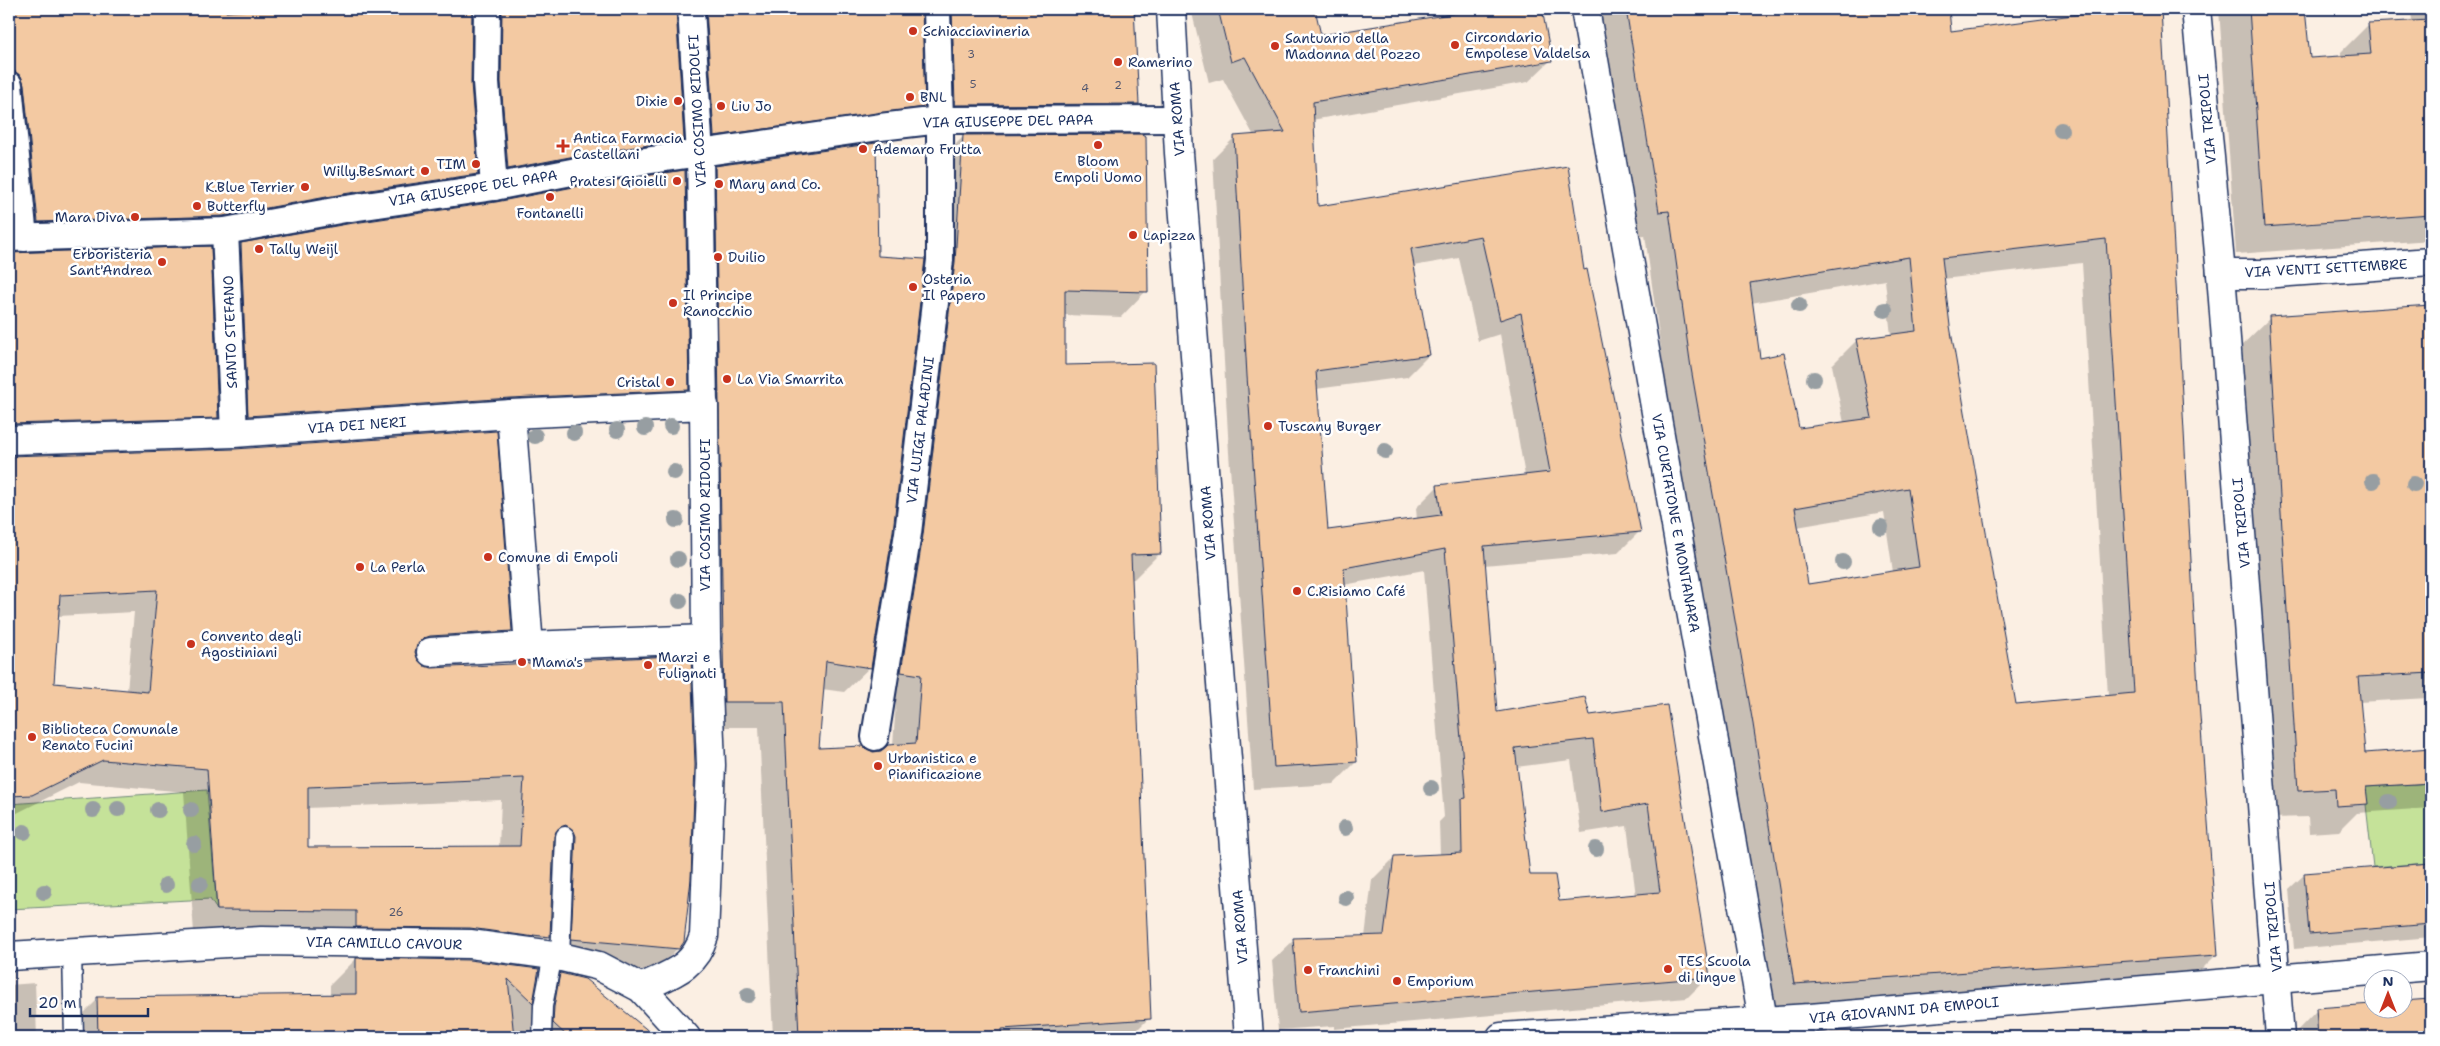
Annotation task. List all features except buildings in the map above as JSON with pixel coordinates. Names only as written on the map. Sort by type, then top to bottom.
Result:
[{"type":"street","points":[[487,9],[486,82],[494,187]]},
{"type":"street","name":"VIA COSIMO RIDOLFI","points":[[641,988],[682,968],[700,951],[704,936],[711,765],[706,639],[700,155],[692,9]]},
{"type":"street","name":"VIA LUIGI PALADINI","points":[[875,738],[908,534],[940,260],[940,120],[937,9]]},
{"type":"street","name":"VIA ROMA","points":[[1171,9],[1177,119],[1249,1037]]},
{"type":"street","name":"VIA CURTATONE E MONTANARA","points":[[1585,9],[1765,1029]]},
{"type":"street","name":"VIA TRIPOLI","points":[[2196,9],[2221,274],[2280,1037]]},
{"type":"street","points":[[9,85],[16,238]]},
{"type":"street","name":"VIA GIUSEPPE DEL PAPA","points":[[16,238],[225,231],[345,208],[494,187],[582,170],[940,120],[1177,119]]},
{"type":"street","name":"SANTO STEFANO","points":[[225,231],[234,433]]},
{"type":"street","name":"VIA VENTI SETTEMBRE","points":[[2221,274],[2263,274],[2431,262]]},
{"type":"street","name":"VIA DEI NERI","points":[[9,440],[234,433],[512,414],[704,405]]},
{"type":"street","points":[[512,414],[529,646]]},
{"type":"street","points":[[431,652],[706,639]]},
{"type":"street","name":"VIA CAMILLO CAVOUR","points":[[9,956],[261,941],[470,944],[556,956],[599,966],[641,988],[680,1030]]},
{"type":"street","name":"VIA GIOVANNI DA EMPOLI","points":[[1501,1037],[1765,1029],[2277,979],[2431,966]]},
{"type":"street","points":[[680,1030],[696,1037]]},
{"type":"lane","points":[[542,1037],[542,1006],[556,956],[565,836]]},
{"type":"lane","points":[[72,953],[74,1037]]},
{"type":"green space","points":[[2431,783],[2431,863],[2373,867],[2364,787]]},
{"type":"green space","points":[[207,790],[217,910],[210,899],[9,909],[9,804]]},
{"type":"place","name":"Schiacciavineria","points":[[913,31]]},
{"type":"place","name":"Circondario Empolese Valdelsa","points":[[1455,45]]},
{"type":"place","name":"Santuario della Madonna del Pozzo","points":[[1275,46]]},
{"type":"place","name":"Ramerino","points":[[1118,62]]},
{"type":"place","name":"BNL","points":[[910,97]]},
{"type":"place","name":"Dixie","points":[[678,101]]},
{"type":"place","name":"Liu Jo","points":[[721,106]]},
{"type":"place","name":"Bloom Empoli Uomo","points":[[1098,145]]},
{"type":"place","name":"Antica Farmacia Castellani","points":[[563,146]]},
{"type":"place","name":"Ademaro Frutta","points":[[863,149]]},
{"type":"place","name":"TIM","points":[[476,164]]},
{"type":"place","name":"Willy.BeSmart","points":[[425,171]]},
{"type":"place","name":"Pratesi Gioielli","points":[[677,181]]},
{"type":"place","name":"Mary and Co.","points":[[719,184]]},
{"type":"place","name":"K.Blue Terrier","points":[[305,187]]},
{"type":"place","name":"Fontanelli","points":[[550,197]]},
{"type":"place","name":"Butterfly","points":[[197,206]]},
{"type":"place","name":"Mara Diva","points":[[135,217]]},
{"type":"place","name":"Lapizza","points":[[1133,235]]},
{"type":"place","name":"Tally Weijl","points":[[259,249]]},
{"type":"place","name":"Duilio","points":[[718,257]]},
{"type":"place","name":"Erboristeria Sant'Andrea","points":[[162,262]]},
{"type":"place","name":"Osteria Il Papero","points":[[913,287]]},
{"type":"place","name":"Il Principe Ranocchio","points":[[673,303]]},
{"type":"place","name":"La Via Smarrita","points":[[727,379]]},
{"type":"place","name":"Cristal","points":[[670,382]]},
{"type":"place","name":"Tuscany Burger","points":[[1268,426]]},
{"type":"place","name":"Comune di Empoli","points":[[488,557]]},
{"type":"place","name":"La Perla","points":[[360,567]]},
{"type":"place","name":"C.Risiamo Café","points":[[1297,591]]},
{"type":"place","name":"Convento degli Agostiniani","points":[[191,644]]},
{"type":"place","name":"Mama's","points":[[522,662]]},
{"type":"place","name":"Marzi e Fulignati","points":[[648,665]]},
{"type":"place","name":"Biblioteca Comunale Renato Fucini","points":[[32,737]]},
{"type":"place","name":"Urbanistica e Pianificazione","points":[[878,766]]},
{"type":"place","name":"TES Scuola di lingue","points":[[1668,969]]},
{"type":"place","name":"Franchini","points":[[1308,970]]},
{"type":"place","name":"Emporium","points":[[1397,981]]}]
